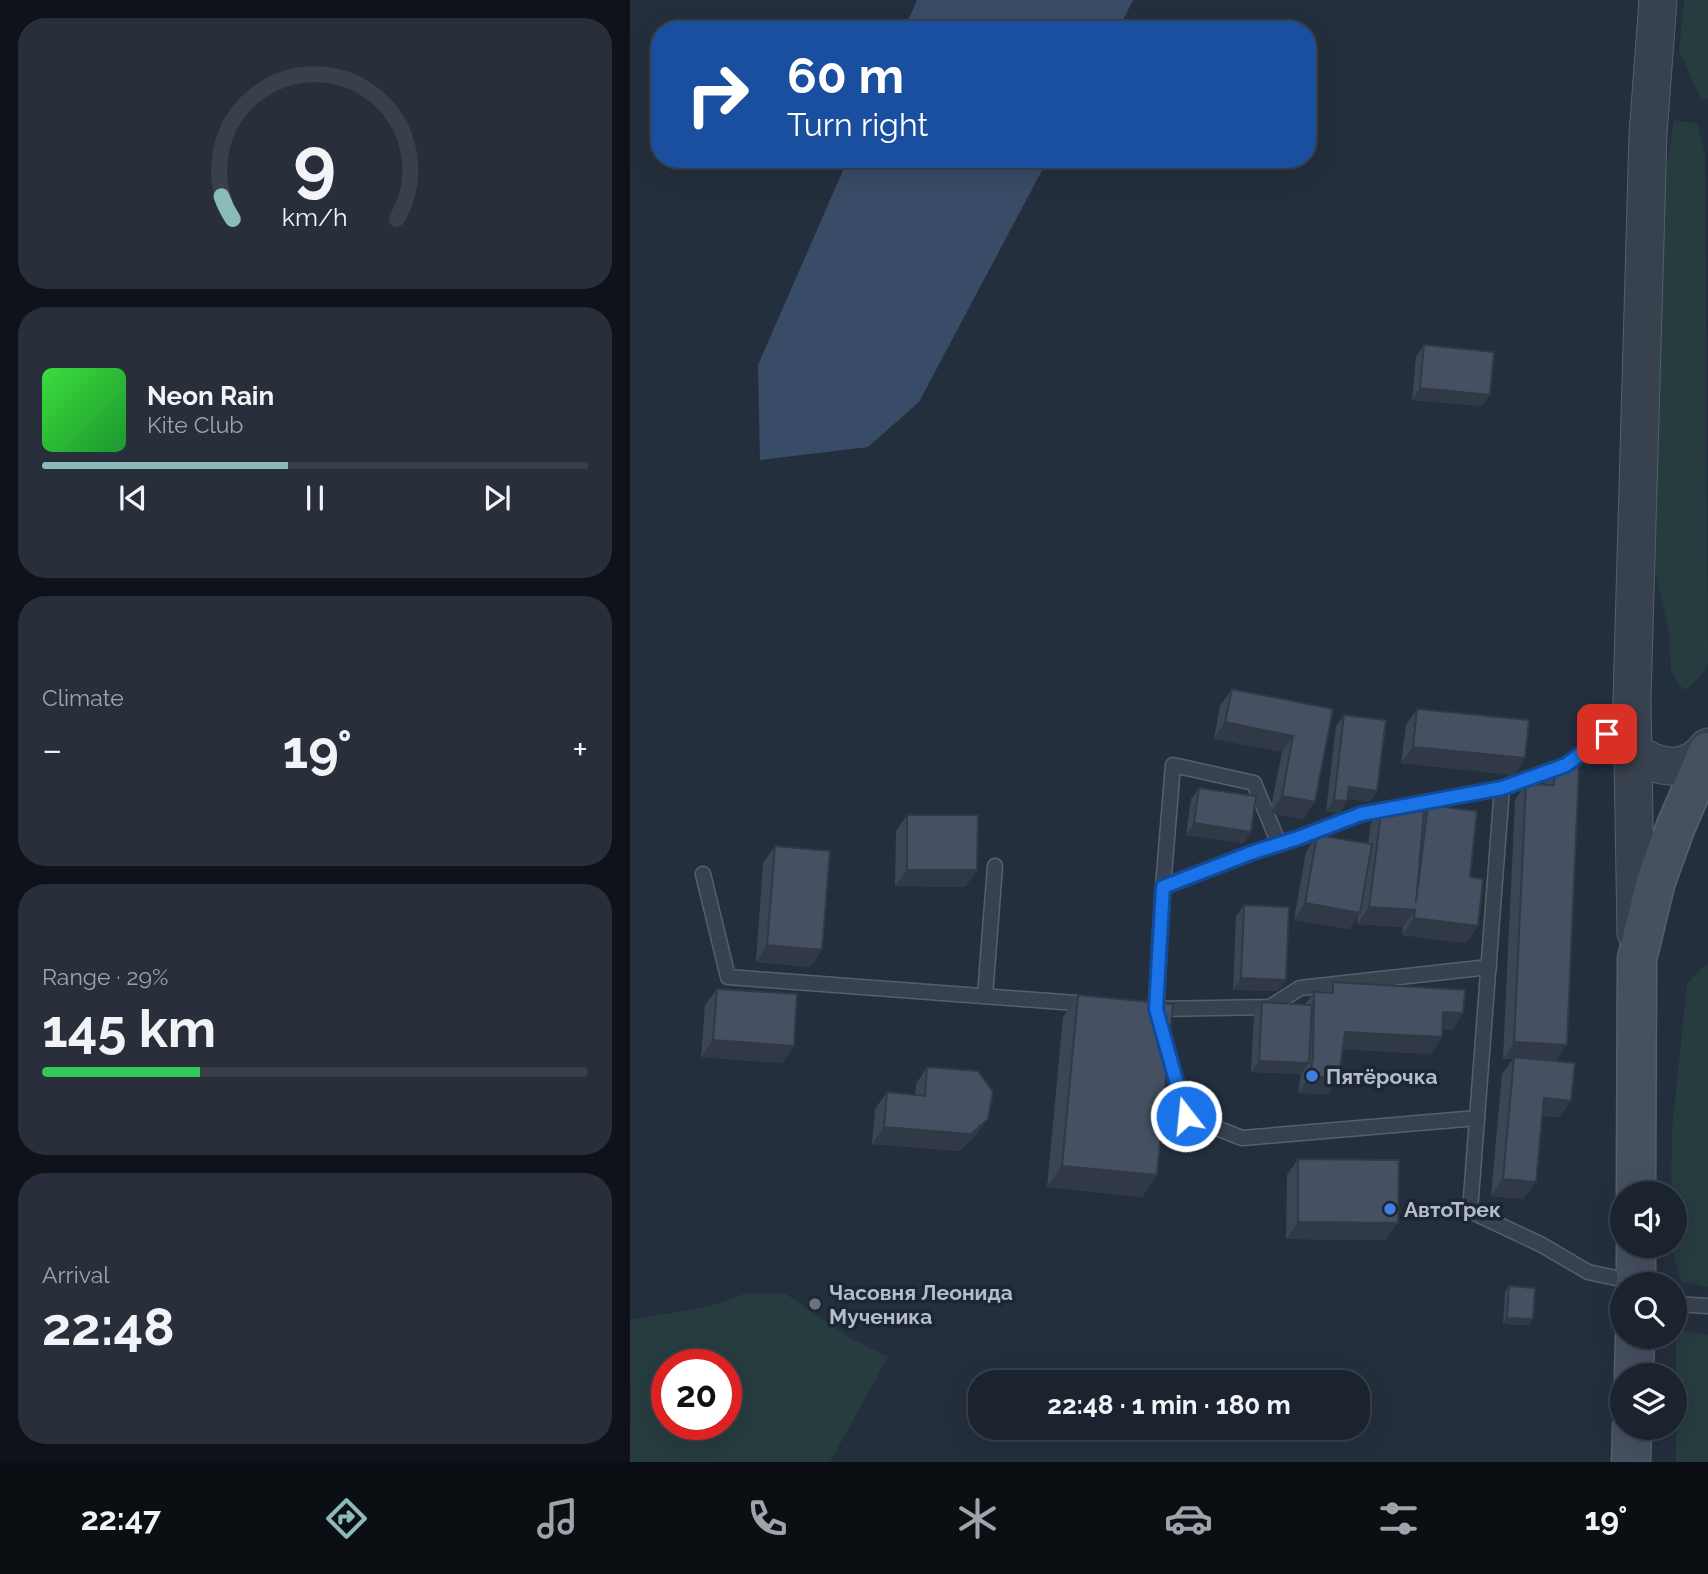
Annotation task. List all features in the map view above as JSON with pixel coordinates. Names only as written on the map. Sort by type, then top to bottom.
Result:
[{"type":"main road","points":[[1636,1181],[1637,959],[1656,881],[1708,750]]},
{"type":"main road","points":[[1631,1462],[1632,1440]]},
{"type":"street","points":[[1637,959],[1620,742],[1634,620],[1648,148],[1658,0]]},
{"type":"street","points":[[1620,742],[1659,766],[1677,768],[1708,750]]},
{"type":"lane","points":[[1163,887],[1361,814],[1502,788],[1620,742]]},
{"type":"lane","points":[[1279,844],[1254,783],[1173,765],[1149,1009],[1186,1116],[1242,1138],[1477,1118]]},
{"type":"lane","points":[[1502,788],[1470,1211],[1542,1245],[1588,1272],[1636,1271]]},
{"type":"lane","points":[[985,996],[995,866]]},
{"type":"lane","points":[[704,874],[728,977],[1103,1005]]},
{"type":"lane","points":[[1149,1009],[1270,1007],[1300,988],[1489,967]]},
{"type":"lane","points":[[1687,1305],[1708,1306]]},
{"type":"green space","points":[[1684,0],[1708,0],[1708,99],[1701,99],[1679,50]]},
{"type":"green space","points":[[1674,120],[1697,124],[1705,153],[1708,664],[1685,691],[1671,670],[1669,633],[1655,570],[1663,192]]},
{"type":"green space","points":[[1708,962],[1708,1287],[1687,1282],[1687,1272],[1678,1272],[1674,1258],[1687,1258],[1687,1181],[1671,1181],[1672,1130],[1687,984]]},
{"type":"green space","points":[[747,1293],[786,1294],[850,1338],[888,1357],[830,1462],[630,1462],[630,1320],[707,1307]]},
{"type":"green space","points":[[1687,1332],[1708,1335],[1708,1462],[1676,1462],[1676,1440],[1687,1440],[1687,1363],[1676,1363],[1676,1349],[1687,1349]]},
{"type":"water","points":[[917,0],[1133,0],[1122,21],[908,21]]},
{"type":"water","points":[[844,168],[1043,168],[919,402],[868,447],[760,460],[758,365]]},
{"type":"building","points":[[1424,345],[1494,352],[1490,395],[1420,388]]},
{"type":"building","points":[[1232,689],[1333,709],[1315,802],[1282,796],[1293,736],[1225,722]]},
{"type":"building","points":[[1417,709],[1529,720],[1525,758],[1413,747]]},
{"type":"building","points":[[1344,715],[1386,720],[1377,791],[1349,787],[1347,801],[1334,800]]},
{"type":"building","points":[[1555,766],[1579,768],[1567,1045],[1514,1042],[1526,784],[1554,785]]},
{"type":"building","points":[[1199,788],[1256,796],[1251,832],[1194,823]]},
{"type":"building","points":[[1428,805],[1477,811],[1470,877],[1483,879],[1478,926],[1414,918],[1415,910],[1369,907],[1382,806],[1424,812],[1416,902]]},
{"type":"building","points":[[907,815],[978,815],[977,870],[907,870]]},
{"type":"building","points":[[1317,835],[1372,844],[1360,913],[1305,903]]},
{"type":"building","points":[[775,846],[830,851],[822,950],[767,945]]},
{"type":"building","points":[[1244,905],[1289,907],[1286,980],[1241,978]]},
{"type":"building","points":[[1333,982],[1465,990],[1463,1013],[1443,1012],[1442,1037],[1345,1032],[1339,1078],[1310,1076],[1313,1058],[1314,992],[1333,993]]},
{"type":"building","points":[[717,989],[797,994],[794,1046],[713,1040]]},
{"type":"building","points":[[1078,995],[1173,1004],[1157,1175],[1062,1166]]},
{"type":"building","points":[[1262,1002],[1312,1005],[1309,1063],[1259,1061]]},
{"type":"building","points":[[1514,1057],[1575,1063],[1571,1101],[1544,1098],[1536,1182],[1503,1179]]},
{"type":"building","points":[[927,1067],[978,1071],[993,1092],[988,1119],[971,1134],[884,1127],[887,1092],[925,1096]]},
{"type":"building","points":[[1298,1159],[1399,1160],[1398,1223],[1298,1222]]},
{"type":"building","points":[[1509,1286],[1535,1288],[1533,1319],[1507,1318]]},
{"type":"place","name":"Пятёрочка","points":[[1312,1076]]},
{"type":"place","name":"АвтоТрек","points":[[1390,1209]]},
{"type":"place","name":"Часовня Леонида Мученика","points":[[815,1304]]},
{"type":"route","points":[[1186,1116],[1156,1009],[1163,887],[1361,814],[1502,788],[1566,765],[1607,734]]}]
